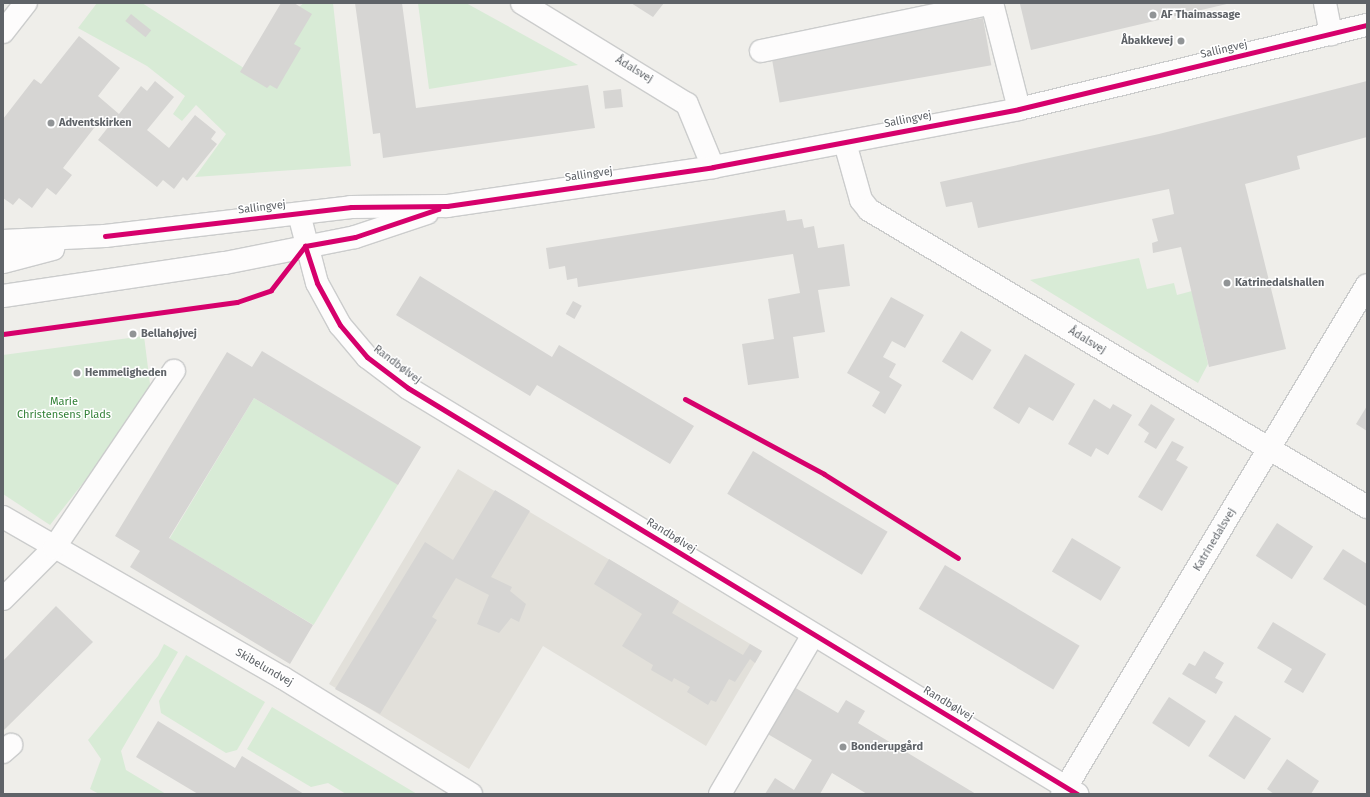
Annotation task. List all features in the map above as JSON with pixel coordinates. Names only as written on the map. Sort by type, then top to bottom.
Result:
[{"type":"street","points":[[3,32],[26,3]]},
{"type":"street","name":"Ådalsvej","points":[[522,3],[687,104],[713,167]]},
{"type":"street","points":[[760,51],[992,3],[1019,109]]},
{"type":"street","points":[[1325,3],[1332,34]]},
{"type":"street","name":"Sallingvej","points":[[3,241],[105,236],[351,208],[447,206],[713,167],[1019,109],[1367,25]]},
{"type":"street","name":"Ådalsvej","points":[[846,143],[861,200],[869,210],[1367,507]]},
{"type":"street","name":"Sallingvej","points":[[3,296],[225,263],[355,237],[447,206]]},
{"type":"street","name":"Randbølvej","points":[[299,214],[305,246],[317,283],[336,318],[367,357],[408,388],[1069,792]]},
{"type":"street","points":[[3,262],[105,236]]},
{"type":"street","name":"Katrinedalsvej","points":[[1069,792],[1268,448],[1367,285]]},
{"type":"street","points":[[3,599],[54,548],[174,371]]},
{"type":"street","name":"Skibelundvej","points":[[3,517],[54,548],[283,678],[471,794]]},
{"type":"street","points":[[720,794],[813,635]]},
{"type":"shaded area","points":[[458,469],[762,651],[706,746],[543,646],[469,769],[329,684]]},
{"type":"green space","points":[[97,3],[142,3],[258,77],[291,13],[304,3],[333,3],[351,166],[195,177],[226,134],[196,105],[182,121],[173,114],[185,96],[147,66],[78,28]]},
{"type":"green space","points":[[418,3],[466,3],[578,65],[429,89]]},
{"type":"green space","points":[[1139,258],[1147,289],[1174,283],[1177,295],[1192,291],[1208,364],[1198,383],[1030,280]]},
{"type":"green space","name":"Marie Christensens Plads","points":[[144,336],[150,384],[139,412],[50,525],[3,494],[3,355]]},
{"type":"green space","points":[[254,398],[398,485],[314,625],[170,539]]},
{"type":"green space","points":[[164,644],[178,652],[121,751],[126,770],[166,794],[99,794],[90,789],[101,759],[88,740],[158,656]]},
{"type":"green space","points":[[186,655],[265,702],[237,750],[226,753],[161,713],[159,701]]},
{"type":"green space","points":[[272,707],[417,794],[346,794],[328,783],[311,787],[247,749]]},
{"type":"building","points":[[281,3],[294,3],[312,14],[294,44],[301,48],[277,89],[270,85],[267,88],[240,72]]},
{"type":"building","points":[[355,3],[402,3],[416,108],[588,85],[595,128],[383,158],[380,133],[373,134]]},
{"type":"building","points":[[631,3],[664,3],[653,17]]},
{"type":"building","points":[[1026,3],[1231,3],[1031,50],[1020,4]]},
{"type":"building","points":[[131,14],[151,30],[146,37],[125,21]]},
{"type":"building","points":[[983,18],[991,65],[780,103],[771,55]]},
{"type":"building","name":"Adventskirken","points":[[79,36],[120,68],[98,96],[119,114],[141,86],[147,91],[155,81],[174,97],[147,130],[169,148],[195,115],[216,132],[211,139],[217,144],[187,181],[183,177],[174,189],[163,180],[157,187],[98,140],[109,126],[101,119],[63,168],[72,175],[56,195],[47,188],[32,208],[19,198],[13,205],[3,198],[3,119],[34,79],[41,84]]},
{"type":"building","points":[[1367,81],[1367,137],[1297,156],[1300,169],[1245,184],[1286,349],[1209,367],[1181,247],[1153,253],[1152,243],[1158,241],[1152,219],[1174,214],[1169,189],[978,228],[972,202],[946,207],[940,182],[1159,134]]},
{"type":"building","points":[[621,89],[623,107],[605,109],[603,91]]},
{"type":"building","points":[[785,210],[787,221],[802,219],[804,228],[814,226],[818,248],[844,244],[850,286],[818,290],[825,332],[793,337],[799,378],[748,385],[742,344],[774,339],[768,299],[800,293],[793,254],[578,287],[577,278],[567,280],[565,266],[549,269],[546,248]]},
{"type":"building","points":[[420,276],[552,357],[559,345],[694,426],[670,464],[537,385],[530,396],[396,315]]},
{"type":"building","points":[[891,297],[924,315],[905,348],[892,341],[883,357],[896,364],[889,377],[902,385],[885,414],[872,406],[880,392],[847,373]]},
{"type":"building","points":[[573,301],[582,306],[574,319],[566,314]]},
{"type":"building","points":[[961,331],[992,350],[972,381],[942,362]]},
{"type":"building","points":[[262,351],[421,447],[398,485],[254,398],[169,538],[313,625],[290,664],[130,567],[140,551],[115,536],[227,352],[252,367]]},
{"type":"building","points":[[1025,354],[1075,384],[1053,421],[1029,407],[1019,424],[993,408]]},
{"type":"building","points":[[1094,399],[1110,409],[1113,404],[1132,415],[1108,455],[1096,448],[1091,457],[1068,444]]},
{"type":"building","points":[[1151,404],[1175,419],[1156,449],[1144,442],[1149,433],[1138,425]]},
{"type":"building","points":[[1367,406],[1367,431],[1356,424]]},
{"type":"building","points":[[1172,441],[1184,447],[1176,460],[1188,467],[1162,511],[1138,497]]},
{"type":"building","points":[[753,451],[888,532],[862,575],[727,494]]},
{"type":"building","points":[[495,490],[530,511],[491,577],[512,587],[510,591],[526,604],[519,622],[511,618],[499,633],[477,624],[489,595],[456,578],[432,617],[437,620],[380,714],[335,689],[425,542],[453,560]]},
{"type":"building","points":[[1277,523],[1313,546],[1292,579],[1256,556]]},
{"type":"building","points":[[1072,538],[1121,567],[1101,601],[1052,571]]},
{"type":"building","points":[[1343,549],[1367,564],[1366,606],[1323,579]]},
{"type":"building","points":[[609,559],[679,601],[672,613],[743,655],[750,644],[762,651],[755,663],[750,659],[735,682],[729,679],[716,702],[711,700],[708,705],[687,692],[690,687],[674,678],[672,682],[651,670],[653,665],[622,646],[642,614],[594,584]]},
{"type":"building","points":[[945,565],[1080,646],[1053,690],[919,609]]},
{"type":"building","points":[[56,606],[93,642],[3,731],[3,661]]},
{"type":"building","points":[[1273,622],[1326,654],[1303,693],[1284,682],[1292,669],[1257,648]]},
{"type":"building","points":[[1204,651],[1224,663],[1215,678],[1223,682],[1216,694],[1182,674],[1189,663],[1195,666]]},
{"type":"building","name":"Bonderupgård","points":[[794,687],[838,713],[846,700],[865,711],[858,723],[976,794],[867,794],[832,773],[820,794],[765,794],[775,778],[794,790],[812,760],[766,733]]},
{"type":"building","points":[[1169,697],[1206,721],[1189,747],[1152,723]]},
{"type":"building","points":[[1235,715],[1271,738],[1244,780],[1208,756]]},
{"type":"building","points":[[158,721],[235,768],[242,756],[304,794],[198,794],[136,757]]},
{"type":"building","points":[[1287,759],[1319,781],[1311,794],[1274,794],[1267,789]]},
{"type":"cycle path","points":[[105,236],[351,207],[447,206],[713,167],[1019,109],[1367,25]]},
{"type":"cycle path","points":[[305,246],[355,237],[438,209]]},
{"type":"cycle path","points":[[305,246],[317,283],[340,325],[367,357],[408,388],[1077,794]]},
{"type":"cycle path","points":[[3,334],[237,302],[271,290],[305,246]]},
{"type":"cycle path","points":[[685,399],[824,474],[958,558]]},
{"type":"place","name":"AF Thaimassage","points":[[1153,15]]},
{"type":"place","name":"Åbakkevej","points":[[1181,41]]},
{"type":"place","name":"Adventskirken","points":[[51,123]]},
{"type":"place","name":"Katrinedalshallen","points":[[1227,283]]},
{"type":"place","name":"Bellahøjvej","points":[[133,334]]},
{"type":"place","name":"Hemmeligheden","points":[[77,373]]},
{"type":"place","name":"Bonderupgård","points":[[843,747]]}]
